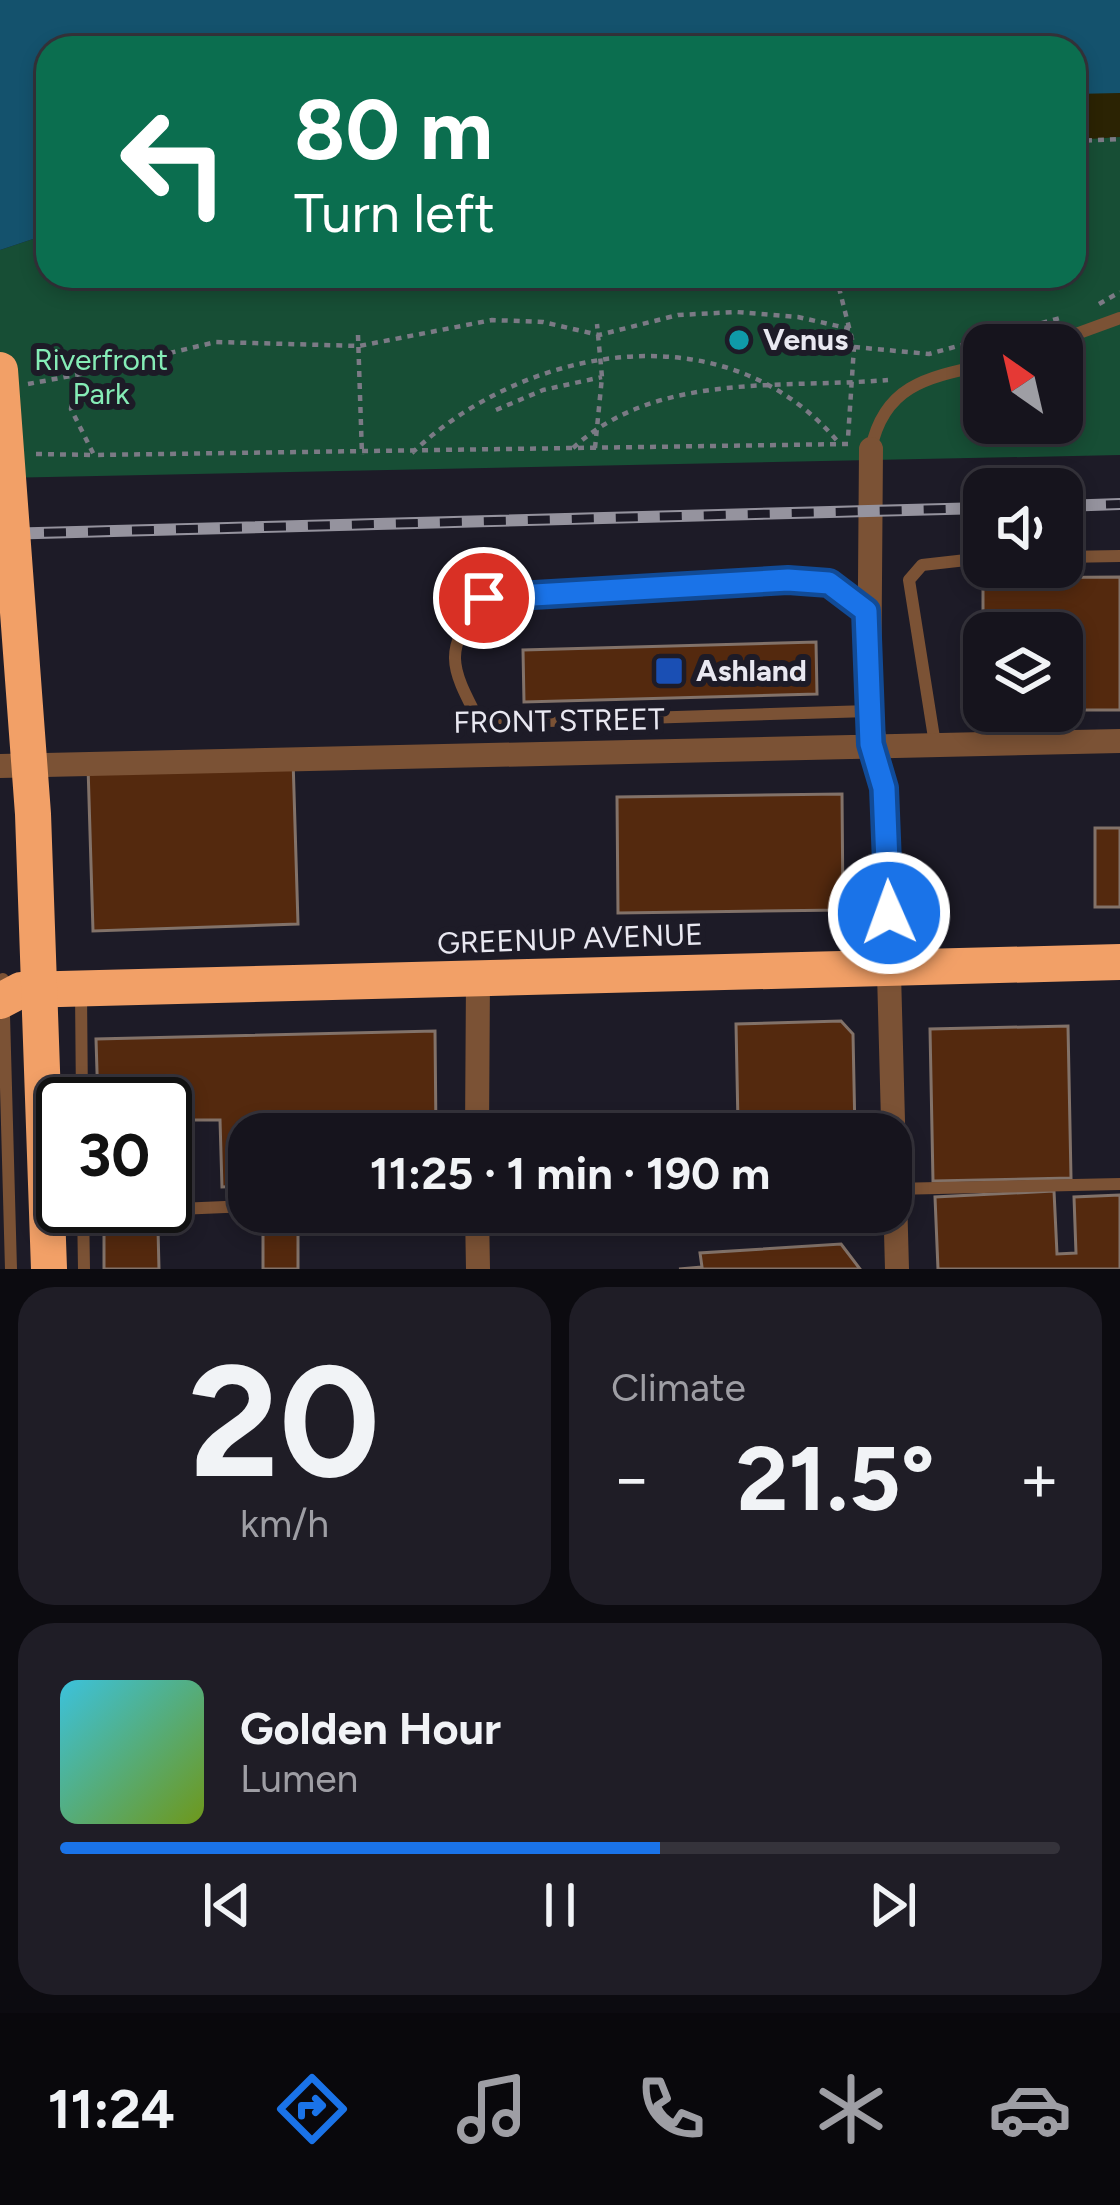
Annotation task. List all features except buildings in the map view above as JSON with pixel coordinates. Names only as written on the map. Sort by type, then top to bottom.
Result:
[{"type":"highway","points":[[11,377],[49,1269]]},
{"type":"highway","name":"GREENUP AVENUE","points":[[5,990],[1120,962]]},
{"type":"street","points":[[852,445],[871,744],[884,788],[891,1113]]},
{"type":"street","name":"FRONT STREET","points":[[0,766],[1120,741]]},
{"type":"street","points":[[477,1113],[478,978]]},
{"type":"street","points":[[477,1233],[478,1269]]},
{"type":"street","points":[[895,1233],[897,1269]]},
{"type":"lane","points":[[1083,332],[1120,318]]},
{"type":"lane","points":[[852,445],[892,400],[927,376],[963,369]]},
{"type":"lane","points":[[1083,557],[1120,556]]},
{"type":"lane","points":[[935,744],[909,580],[922,565],[963,560]]},
{"type":"lane","points":[[866,611],[829,583],[788,580],[484,598],[456,634],[453,670],[480,723],[869,711]]},
{"type":"lane","points":[[81,989],[82,1077]]},
{"type":"lane","points":[[5,990],[7,1263]]},
{"type":"lane","points":[[912,1189],[1120,1184]]},
{"type":"lane","points":[[192,1207],[228,1206]]},
{"type":"lane","points":[[83,1233],[84,1269]]},
{"type":"path","points":[[1086,140],[1120,139]]},
{"type":"path","points":[[839,288],[854,347],[855,383],[852,445],[841,460]]},
{"type":"path","points":[[1094,306],[1120,292]]},
{"type":"path","points":[[11,377],[76,375],[216,342],[359,346],[492,320],[543,322],[599,335],[651,320],[708,312],[797,316],[851,329]]},
{"type":"path","points":[[854,347],[929,354],[1061,318]]},
{"type":"path","points":[[595,448],[602,377],[597,324]]},
{"type":"path","points":[[358,335],[362,455]]},
{"type":"path","points":[[412,453],[458,413],[499,389],[543,370],[601,358],[682,359],[766,388],[852,445]]},
{"type":"path","points":[[76,375],[71,409],[94,455]]},
{"type":"path","points":[[573,448],[598,428],[656,400],[927,376]]},
{"type":"path","points":[[496,410],[543,390],[602,377]]},
{"type":"path","points":[[20,454],[188,456],[254,449],[362,455],[852,445]]},
{"type":"green space","name":"Riverfront Park","points":[[1120,93],[1120,455],[0,478],[0,250],[36,238],[36,288],[1086,288],[1086,94]]},
{"type":"sand","points":[[1120,92],[1120,137],[1086,139],[1086,93]]},
{"type":"water","points":[[0,0],[1120,0],[1120,93],[1086,94],[1086,36],[36,36],[36,238],[0,250]]},
{"type":"railway","points":[[1083,505],[1120,504]]},
{"type":"railway","points":[[0,534],[963,509]]},
{"type":"place","name":"Venus","points":[[739,340]]},
{"type":"place","name":"Ashland","points":[[669,671]]},
{"type":"route","points":[[484,598],[788,580],[829,583],[866,611],[871,744],[884,788],[889,913]]}]
